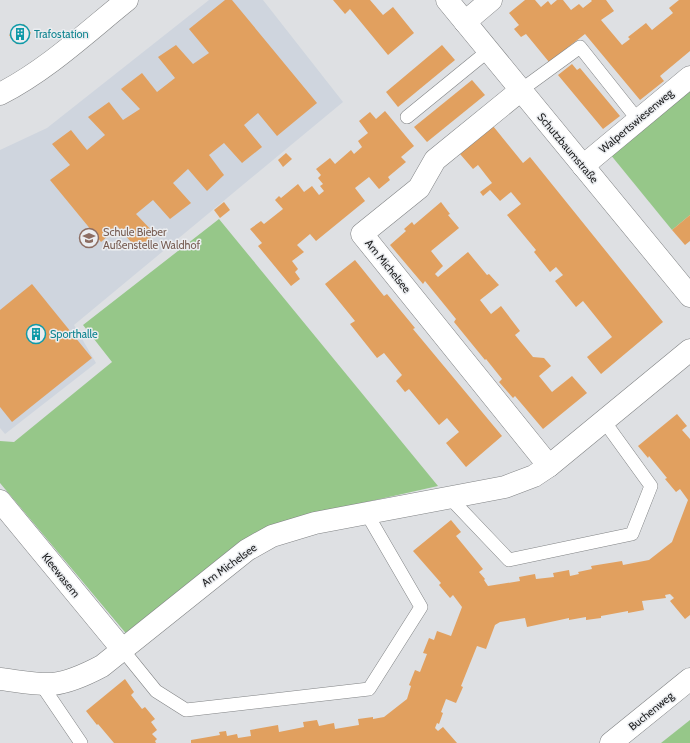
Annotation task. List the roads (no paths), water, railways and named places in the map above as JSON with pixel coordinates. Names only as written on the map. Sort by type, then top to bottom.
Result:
[{"type":"street","points":[[0,94],[22,83],[46,66],[127,0]]},
{"type":"street","name":"Schutzbaumstraße","points":[[446,0],[690,296]]},
{"type":"street","points":[[465,22],[492,0]]},
{"type":"street","name":"Walpertswiesenweg","points":[[583,166],[690,77]]},
{"type":"street","name":"Am Michelsee","points":[[521,90],[435,160],[419,188],[362,234],[549,466]]},
{"type":"street","name":"Am Michelsee","points":[[0,679],[54,684],[87,674],[102,666],[247,550],[272,536],[315,523],[505,487],[534,476],[549,466],[690,350]]},
{"type":"street","name":"Kleewasem","points":[[0,501],[122,649]]},
{"type":"street","name":"Buchenweg","points":[[611,743],[690,679]]},
{"type":"lane","points":[[521,90],[580,47],[638,120]]},
{"type":"lane","points":[[407,117],[488,51]]},
{"type":"lane","points":[[450,498],[509,560],[632,534],[651,486],[604,421]]},
{"type":"lane","points":[[122,649],[156,691],[186,710],[369,689],[421,607],[367,514]]},
{"type":"lane","points":[[41,684],[81,743]]},
{"type":"place","name":"Trafostation","points":[[20,34]]},
{"type":"place","name":"Schule Bieber Außenstelle Waldhof","points":[[89,238]]},
{"type":"place","name":"Sporthalle","points":[[36,334]]}]
